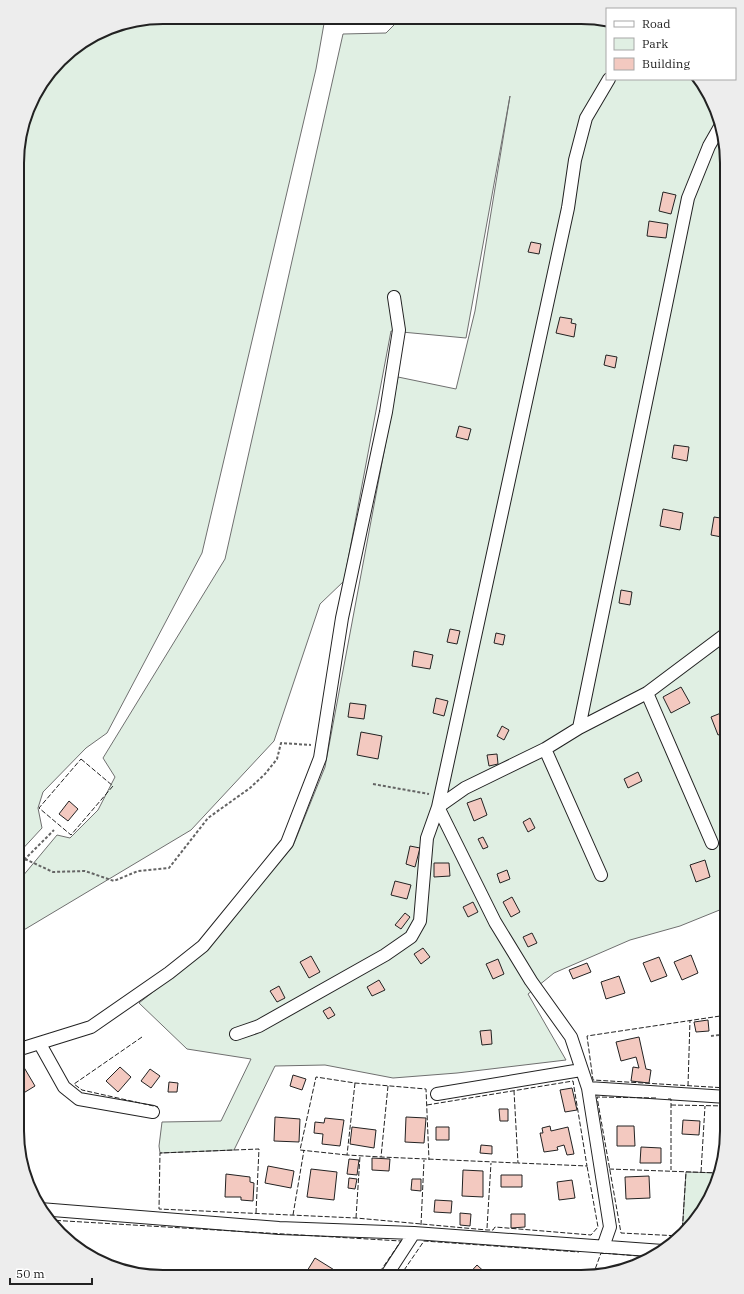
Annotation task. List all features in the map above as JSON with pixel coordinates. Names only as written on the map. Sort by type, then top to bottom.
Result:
[{"type":"street","points":[[236,1034],[259,1026],[385,954],[411,937],[420,921],[427,838],[439,801],[566,216],[575,160],[586,118],[608,80]]},
{"type":"street","points":[[579,728],[688,198],[709,146],[716,133]]},
{"type":"street","points":[[24,1048],[91,1027],[169,973],[203,946],[287,843],[320,758],[342,618],[386,412],[399,330],[394,297]]},
{"type":"street","points":[[439,801],[545,749],[579,728],[647,693],[720,638]]},
{"type":"street","points":[[647,693],[712,843]]},
{"type":"street","points":[[545,749],[601,875]]},
{"type":"street","points":[[439,801],[495,922],[531,980],[571,1037],[588,1088],[610,1227],[603,1247]]},
{"type":"street","points":[[40,1044],[64,1087],[79,1098],[153,1112]]},
{"type":"street","points":[[437,1094],[581,1070]]},
{"type":"street","points":[[588,1088],[720,1097]]},
{"type":"street","points":[[48,1209],[279,1228],[414,1234],[651,1250]]},
{"type":"street","points":[[390,1270],[414,1234]]},
{"type":"path","points":[[54,830],[25,859],[53,872],[85,871],[114,881],[138,871],[169,868],[208,818],[250,788],[265,774],[277,759],[281,743],[322,746]]},
{"type":"path","points":[[373,784],[439,801]]},
{"type":"path","points":[[711,1036],[720,1035]]},
{"type":"green space","points":[[163,24],[324,24],[316,69],[202,553],[107,733],[86,748],[43,792],[38,808],[42,828],[24,847],[24,163],[25,145],[31,118],[47,86],[71,59],[86,47],[118,31],[145,25]]},
{"type":"green space","points":[[395,24],[581,24],[606,27],[606,80],[692,80],[713,118],[719,145],[720,163],[720,910],[680,926],[630,940],[554,973],[528,994],[566,1060],[457,1073],[393,1078],[325,1065],[275,1066],[234,1150],[160,1153],[159,1146],[162,1122],[221,1121],[251,1059],[187,1049],[139,1003],[197,957],[293,846],[325,767],[398,377],[456,389],[475,311],[510,96],[466,338],[391,331],[344,581],[320,604],[274,741],[191,830],[24,930],[24,875],[57,835],[70,838],[98,810],[115,777],[103,758],[225,559],[343,34],[386,33]]},
{"type":"green space","points":[[686,1172],[714,1173],[706,1192],[697,1208],[683,1225]]},
{"type":"building","points":[[663,192],[676,195],[671,214],[659,211]]},
{"type":"building","points":[[649,221],[668,224],[666,238],[647,236]]},
{"type":"building","points":[[531,242],[541,244],[539,254],[528,252]]},
{"type":"building","points":[[560,317],[572,319],[571,323],[576,324],[574,337],[556,333]]},
{"type":"building","points":[[606,355],[617,357],[615,368],[604,365]]},
{"type":"building","points":[[459,426],[471,429],[468,440],[456,437]]},
{"type":"building","points":[[674,445],[689,447],[687,461],[672,458]]},
{"type":"building","points":[[663,509],[683,513],[680,530],[660,526]]},
{"type":"building","points":[[714,517],[720,518],[720,537],[711,535]]},
{"type":"building","points":[[621,590],[632,592],[630,605],[619,603]]},
{"type":"building","points":[[450,629],[460,631],[457,644],[447,642]]},
{"type":"building","points":[[496,633],[505,635],[503,645],[494,643]]},
{"type":"building","points":[[414,651],[433,655],[430,669],[412,666]]},
{"type":"building","points":[[681,687],[690,703],[671,713],[663,697]]},
{"type":"building","points":[[436,698],[448,701],[444,716],[433,713]]},
{"type":"building","points":[[350,703],[366,705],[364,719],[348,717]]},
{"type":"building","points":[[720,713],[720,734],[718,735],[711,717]]},
{"type":"building","points":[[502,726],[509,730],[504,740],[497,736]]},
{"type":"building","points":[[361,732],[382,736],[378,759],[357,755]]},
{"type":"building","points":[[497,754],[498,764],[489,766],[487,755]]},
{"type":"building","points":[[638,772],[642,781],[628,788],[624,779]]},
{"type":"building","points":[[481,798],[487,815],[474,821],[467,803]]},
{"type":"building","points":[[69,801],[78,809],[68,821],[59,814]]},
{"type":"building","points":[[530,818],[535,828],[528,832],[523,822]]},
{"type":"building","points":[[483,837],[488,847],[483,849],[478,839]]},
{"type":"building","points":[[410,846],[420,848],[415,867],[406,864]]},
{"type":"building","points":[[705,860],[710,877],[696,882],[690,865]]},
{"type":"building","points":[[434,863],[449,863],[450,876],[434,877]]},
{"type":"building","points":[[507,870],[510,879],[500,883],[497,874]]},
{"type":"building","points":[[395,881],[411,885],[407,899],[391,895]]},
{"type":"building","points":[[512,897],[520,912],[511,917],[503,902]]},
{"type":"building","points":[[473,902],[478,912],[468,917],[463,907]]},
{"type":"building","points":[[405,913],[410,917],[401,929],[395,925]]},
{"type":"building","points":[[532,933],[537,943],[528,947],[523,937]]},
{"type":"building","points":[[423,948],[430,957],[421,964],[414,954]]},
{"type":"building","points":[[691,955],[698,973],[682,980],[674,962]]},
{"type":"building","points":[[311,956],[320,972],[309,978],[300,962]]},
{"type":"building","points":[[659,957],[667,976],[651,982],[643,963]]},
{"type":"building","points":[[498,959],[504,974],[493,979],[486,964]]},
{"type":"building","points":[[587,963],[591,972],[573,979],[569,970]]},
{"type":"building","points":[[619,976],[625,993],[606,999],[601,982]]},
{"type":"building","points":[[379,980],[385,990],[372,996],[367,987]]},
{"type":"building","points":[[279,986],[285,998],[277,1002],[270,991]]},
{"type":"building","points":[[330,1007],[335,1015],[328,1019],[323,1011]]},
{"type":"building","points":[[708,1020],[709,1031],[696,1032],[694,1022]]},
{"type":"building","points":[[491,1030],[492,1044],[482,1045],[480,1031]]},
{"type":"building","points":[[639,1037],[646,1069],[651,1070],[649,1083],[631,1081],[633,1067],[639,1068],[636,1057],[621,1061],[616,1042]]},
{"type":"building","points":[[24,1067],[35,1086],[24,1093]]},
{"type":"building","points":[[120,1067],[131,1077],[118,1092],[106,1081]]},
{"type":"building","points":[[150,1069],[160,1076],[151,1088],[141,1081]]},
{"type":"building","points":[[293,1075],[306,1079],[302,1090],[290,1086]]},
{"type":"building","points":[[169,1082],[178,1083],[177,1092],[168,1092]]},
{"type":"building","points":[[572,1088],[577,1110],[565,1112],[560,1090]]},
{"type":"building","points":[[499,1109],[508,1109],[508,1121],[500,1121]]},
{"type":"building","points":[[275,1117],[300,1119],[299,1142],[274,1141]]},
{"type":"building","points":[[406,1117],[426,1118],[424,1143],[405,1142]]},
{"type":"building","points":[[325,1118],[344,1120],[340,1146],[322,1144],[323,1134],[314,1133],[315,1122],[324,1123]]},
{"type":"building","points":[[683,1120],[700,1121],[699,1135],[682,1134]]},
{"type":"building","points":[[550,1126],[551,1131],[568,1127],[574,1154],[567,1155],[564,1145],[557,1147],[558,1150],[544,1152],[540,1133],[543,1133],[542,1128]]},
{"type":"building","points":[[617,1126],[634,1126],[635,1146],[617,1146]]},
{"type":"building","points":[[352,1127],[376,1130],[374,1148],[350,1144]]},
{"type":"building","points":[[436,1127],[449,1127],[449,1140],[436,1140]]},
{"type":"building","points":[[481,1145],[492,1146],[492,1154],[480,1153]]},
{"type":"building","points":[[641,1147],[661,1148],[661,1163],[640,1163]]},
{"type":"building","points":[[372,1158],[390,1159],[389,1171],[372,1170]]},
{"type":"building","points":[[349,1159],[359,1160],[357,1175],[347,1174]]},
{"type":"building","points":[[268,1166],[294,1171],[291,1188],[265,1183]]},
{"type":"building","points":[[311,1169],[337,1172],[334,1200],[307,1197]]},
{"type":"building","points":[[463,1170],[483,1171],[483,1197],[462,1196]]},
{"type":"building","points":[[226,1174],[250,1177],[250,1182],[254,1183],[253,1201],[241,1200],[241,1197],[225,1197]]},
{"type":"building","points":[[501,1175],[522,1175],[522,1187],[501,1187]]},
{"type":"building","points":[[649,1176],[650,1198],[626,1199],[625,1177]]},
{"type":"building","points":[[349,1178],[357,1179],[355,1189],[348,1188]]},
{"type":"building","points":[[412,1179],[421,1179],[421,1191],[411,1190]]},
{"type":"building","points":[[572,1180],[575,1198],[559,1200],[557,1182]]},
{"type":"building","points":[[435,1200],[452,1201],[451,1213],[434,1212]]},
{"type":"building","points":[[460,1213],[471,1214],[470,1226],[460,1225]]},
{"type":"building","points":[[511,1214],[525,1214],[525,1227],[511,1228]]},
{"type":"building","points":[[315,1258],[334,1270],[308,1270]]},
{"type":"building","points":[[477,1265],[482,1270],[472,1270]]},
{"type":"fence","points":[[81,759],[113,786],[71,835],[39,808],[81,759]]},
{"type":"fence","points":[[720,1016],[587,1036],[593,1080],[720,1088]]},
{"type":"fence","points":[[688,1086],[690,1020]]},
{"type":"fence","points":[[142,1037],[74,1084],[82,1090],[158,1107]]},
{"type":"fence","points":[[347,1155],[300,1150],[316,1077],[355,1083],[426,1089],[429,1160]]},
{"type":"fence","points":[[427,1105],[573,1081],[587,1166],[518,1163],[514,1091]]},
{"type":"fence","points":[[355,1083],[347,1155],[381,1157]]},
{"type":"fence","points":[[388,1086],[381,1157],[518,1163]]},
{"type":"fence","points":[[656,1098],[597,1097],[621,1233],[672,1236]]},
{"type":"fence","points":[[668,1099],[671,1099],[671,1170]]},
{"type":"fence","points":[[671,1105],[720,1106]]},
{"type":"fence","points":[[701,1172],[705,1106]]},
{"type":"fence","points":[[256,1213],[259,1149],[160,1153],[159,1209],[356,1218],[487,1230],[493,1230],[495,1227],[591,1235],[598,1227],[587,1166]]},
{"type":"fence","points":[[293,1215],[304,1150]]},
{"type":"fence","points":[[356,1218],[360,1156]]},
{"type":"fence","points":[[421,1225],[424,1160]]},
{"type":"fence","points":[[487,1228],[491,1163]]},
{"type":"fence","points":[[609,1169],[714,1173]]},
{"type":"fence","points":[[683,1225],[686,1172]]},
{"type":"fence","points":[[57,1220],[401,1241],[381,1270]]},
{"type":"fence","points":[[404,1270],[424,1241],[579,1252]]},
{"type":"fence","points":[[595,1269],[601,1253],[640,1256]]}]
